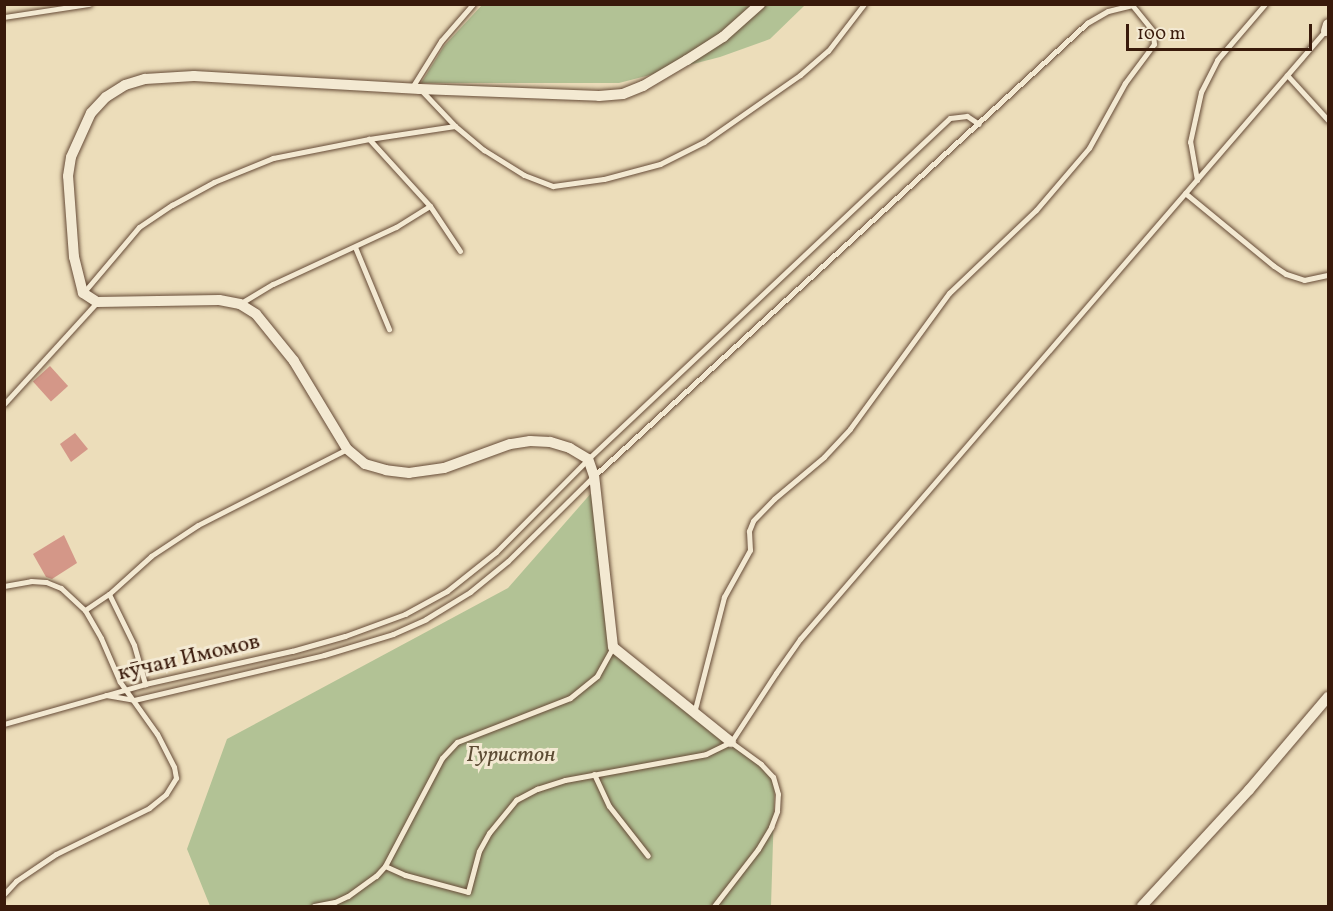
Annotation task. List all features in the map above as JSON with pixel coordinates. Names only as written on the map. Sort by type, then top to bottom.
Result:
[{"type":"street","points":[[731,742],[613,647],[594,476],[588,459],[570,448],[550,442],[530,441],[510,444],[444,468],[410,473],[365,464],[346,449],[277,338],[256,314],[240,304],[219,300],[97,302],[83,292],[74,257],[68,176],[71,157],[91,113],[106,97],[125,85],[145,79],[194,76],[415,89],[599,96],[623,94],[643,86],[696,55],[723,37],[760,4]]},
{"type":"street","points":[[1142,906],[1249,790],[1329,697]]},
{"type":"lane","points":[[4,17],[88,4]]},
{"type":"lane","points":[[473,4],[441,41],[415,89],[455,126],[511,168],[553,186],[604,179],[660,164],[704,142],[800,75],[832,46],[864,4]]},
{"type":"lane","points":[[1197,180],[1190,142],[1201,92],[1217,60],[1265,4]]},
{"type":"lane","points":[[694,713],[723,597],[750,550],[750,531],[753,521],[824,457],[849,429],[949,292],[1036,210],[1089,148],[1125,83],[1154,44],[1153,31],[1133,5]]},
{"type":"lane","name":"кӯчаи Имомов","points":[[106,695],[134,700],[324,655],[393,634],[426,619],[484,582],[594,476],[979,124],[1086,23],[1108,11],[1133,5]]},
{"type":"lane","points":[[385,866],[405,875],[468,892],[479,851],[489,833],[516,800],[537,789],[594,774],[706,754],[731,742],[800,639],[1328,28]]},
{"type":"lane","points":[[1287,75],[1329,120]]},
{"type":"lane","name":"кӯчаи Имомов","points":[[106,695],[292,651],[367,628],[419,607],[473,572],[588,459],[950,118],[967,116],[979,124]]},
{"type":"lane","points":[[83,292],[139,227],[204,188],[273,158],[369,139],[455,126]]},
{"type":"lane","points":[[369,139],[430,206],[460,251]]},
{"type":"lane","points":[[1185,193],[1286,274],[1304,280],[1329,275]]},
{"type":"lane","points":[[240,304],[273,284],[356,247],[430,206]]},
{"type":"lane","points":[[356,247],[389,329]]},
{"type":"lane","points":[[4,404],[97,302]]},
{"type":"lane","points":[[85,610],[109,594],[151,556],[198,525],[346,449]]},
{"type":"lane","points":[[4,585],[31,581],[46,582],[61,588],[85,610],[125,690],[157,734],[174,767],[176,778],[173,787],[158,802],[139,814],[56,854],[16,881],[4,894]]},
{"type":"lane","points":[[109,594],[134,645],[145,684]]},
{"type":"lane","points":[[314,906],[335,902],[348,896],[376,876],[385,866],[435,770],[449,749],[465,736],[570,698],[597,676],[613,647]]},
{"type":"lane","points":[[4,723],[106,695]]},
{"type":"lane","points":[[714,906],[771,827],[778,802],[773,777],[761,764],[731,742]]},
{"type":"lane","points":[[594,774],[609,806],[648,856]]},
{"type":"green space","points":[[482,5],[805,5],[770,39],[720,57],[619,83],[421,83],[444,46]]},
{"type":"green space","name":"Гуристон","points":[[593,491],[619,651],[775,777],[771,906],[210,906],[187,849],[227,739],[508,588]]},
{"type":"building","points":[[50,366],[68,386],[51,401],[33,381]]},
{"type":"building","points":[[75,433],[88,449],[71,462],[60,444]]},
{"type":"building","points":[[64,535],[77,563],[52,579],[46,577],[33,554]]}]
